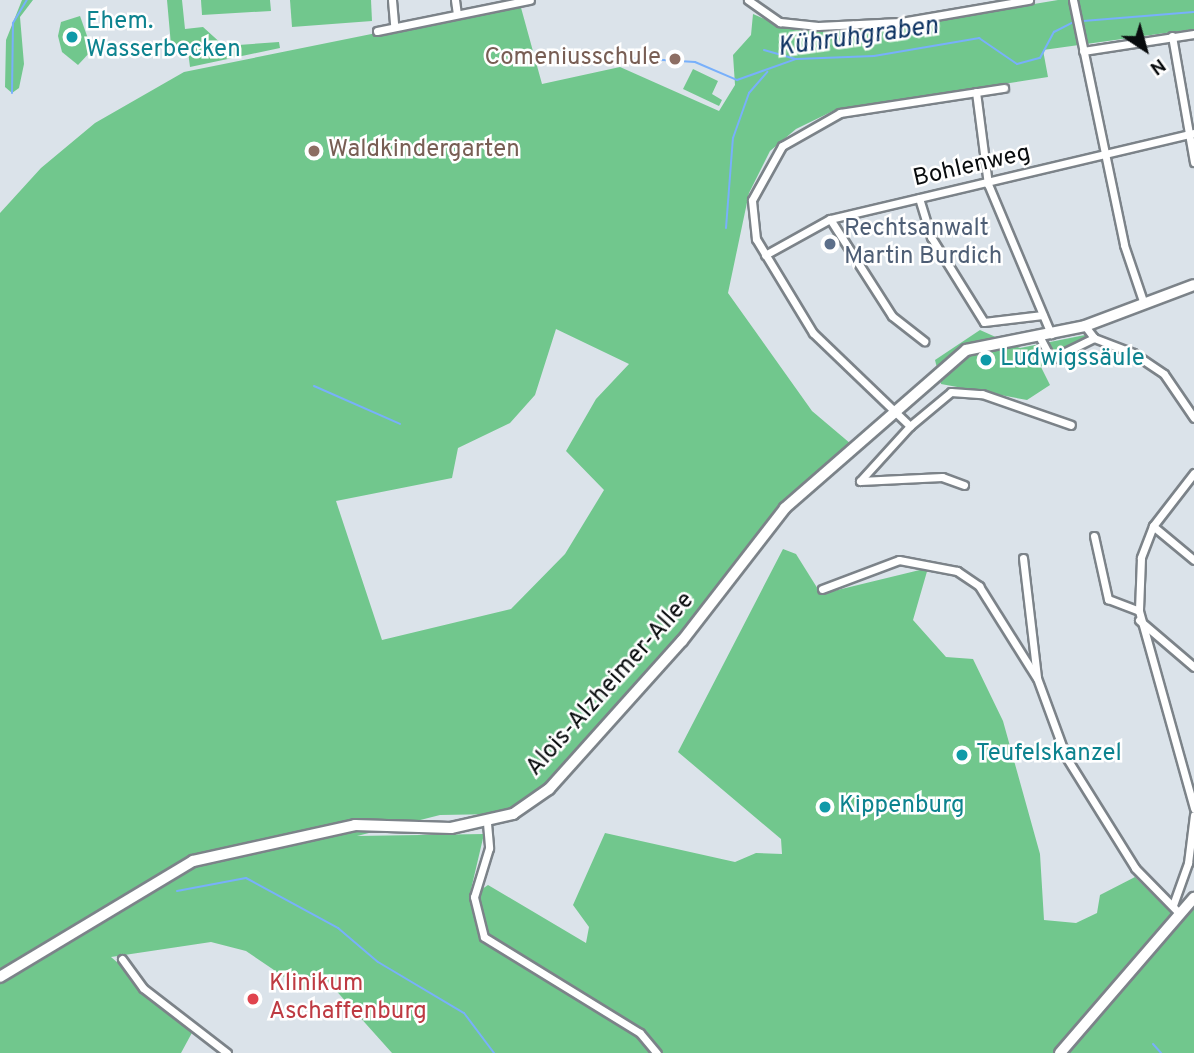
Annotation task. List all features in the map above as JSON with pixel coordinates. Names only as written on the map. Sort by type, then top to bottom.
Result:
[{"type":"street","points":[[392,0],[394,25]]},
{"type":"street","points":[[455,0],[457,14]]},
{"type":"street","points":[[377,31],[394,25],[530,0]]},
{"type":"street","points":[[748,0],[780,22],[818,26],[901,22],[1028,0]]},
{"type":"street","points":[[1073,0],[1083,51],[1110,154],[1124,245],[1144,304]]},
{"type":"street","points":[[1083,51],[1194,34]]},
{"type":"street","points":[[1172,36],[1194,162]]},
{"type":"street","points":[[910,426],[838,364],[765,255],[753,231],[752,200],[768,162],[798,132],[840,113],[1004,88]]},
{"type":"street","points":[[976,92],[988,184],[1051,334]]},
{"type":"street","name":"Bohlenweg","points":[[765,255],[830,219],[988,184],[1190,134]]},
{"type":"street","points":[[919,198],[931,237],[984,322],[1044,315]]},
{"type":"street","points":[[830,219],[892,316],[924,341]]},
{"type":"street","name":"Alois-Alzheimer-Allee","points":[[0,977],[92,919],[193,861],[274,840],[355,825],[486,823],[549,789],[682,642],[785,508],[894,410],[966,350],[1086,326],[1194,285]]},
{"type":"street","points":[[1086,326],[1094,338],[1133,353],[1164,374],[1194,418]]},
{"type":"street","points":[[1039,335],[1051,359],[1094,338]]},
{"type":"street","points":[[964,485],[942,477],[860,481],[910,426],[951,392],[982,394],[1071,425]]},
{"type":"street","points":[[1194,473],[1153,526],[1141,558],[1139,611],[1139,621],[1194,808]]},
{"type":"street","points":[[1153,526],[1194,559]]},
{"type":"street","points":[[1094,536],[1108,599],[1139,611]]},
{"type":"street","points":[[1023,558],[1037,678]]},
{"type":"street","points":[[822,589],[899,560],[957,571],[979,586],[1037,678],[1096,814],[1176,909]]},
{"type":"street","points":[[1139,621],[1194,667]]},
{"type":"street","points":[[1060,1053],[1167,926],[1176,909],[1188,863],[1194,815]]},
{"type":"street","points":[[486,823],[489,848],[474,897],[484,937],[640,1033],[657,1053]]},
{"type":"street","points":[[1176,909],[1194,898]]},
{"type":"street","points":[[122,960],[143,988],[227,1053]]},
{"type":"green space","points":[[22,0],[33,0],[20,17],[24,64],[19,88],[12,93],[5,87],[6,40]]},
{"type":"green space","points":[[167,0],[182,0],[185,29],[203,27],[224,46],[279,42],[280,48],[190,67],[188,51],[171,45]]},
{"type":"green space","points":[[201,0],[270,0],[271,11],[202,15]]},
{"type":"green space","points":[[290,0],[371,0],[372,21],[292,27]]},
{"type":"green space","points":[[1058,0],[1194,0],[1194,29],[1043,50],[1048,77],[835,110],[796,129],[770,151],[749,193],[728,293],[812,411],[851,444],[781,505],[678,638],[532,797],[498,814],[440,815],[357,836],[484,834],[469,898],[488,885],[586,943],[589,927],[573,905],[605,833],[735,862],[756,853],[782,854],[781,839],[678,752],[783,549],[796,554],[821,594],[928,568],[913,620],[946,657],[973,659],[1003,721],[1040,854],[1044,920],[1076,923],[1097,913],[1100,895],[1135,877],[1173,915],[1055,1053],[659,1053],[638,1032],[654,1053],[392,1053],[323,976],[305,991],[246,951],[211,942],[111,957],[194,1029],[181,1053],[0,1053],[0,213],[41,168],[95,123],[184,72],[520,4],[542,84],[620,67],[719,111],[735,85],[733,55],[751,35],[753,14],[788,29],[898,27]],"holes":[[[556,329],[629,364],[596,399],[566,451],[604,490],[565,554],[511,609],[382,640],[336,501],[452,478],[458,448],[510,423],[535,395]]]},
{"type":"green space","points":[[80,16],[92,50],[78,65],[62,52],[58,36],[61,22]]},
{"type":"green space","points":[[693,69],[718,81],[712,94],[722,100],[719,106],[683,89]]},
{"type":"green space","points":[[980,330],[1020,348],[1085,335],[1087,341],[1046,358],[1041,367],[1050,385],[1027,400],[941,384],[935,360]]},
{"type":"green space","points":[[1194,906],[1194,1053],[1064,1053],[1112,992]]},
{"type":"waterway","name":"Kühruhgraben","points":[[12,93],[13,23],[27,0]]},
{"type":"waterway","name":"Kühruhgraben","points":[[1083,21],[1194,12]]},
{"type":"waterway","name":"Kühruhgraben","points":[[631,58],[695,62],[737,80],[796,59],[874,56],[979,38],[1017,64],[1040,58],[1054,32],[1072,23]]},
{"type":"waterway","points":[[764,50],[795,59]]},
{"type":"waterway","points":[[726,228],[733,138],[749,93],[767,72]]},
{"type":"waterway","points":[[314,386],[400,424]]},
{"type":"waterway","points":[[177,891],[246,878],[338,928],[378,962],[464,1013],[494,1053]]},
{"type":"waterway","points":[[1153,1044],[1161,1053]]},
{"type":"place","name":"Ehem. Wasserbecken","points":[[72,37]]},
{"type":"place","name":"Comeniusschule","points":[[675,59]]},
{"type":"place","name":"Waldkindergarten","points":[[314,151]]},
{"type":"place","name":"Rechtsanwalt Martin Burdich","points":[[830,244]]},
{"type":"place","name":"Ludwigssäule","points":[[986,360]]},
{"type":"place","name":"Teufelskanzel","points":[[962,755]]},
{"type":"place","name":"Kippenburg","points":[[825,807]]},
{"type":"place","name":"Klinikum Aschaffenburg","points":[[253,999]]}]
